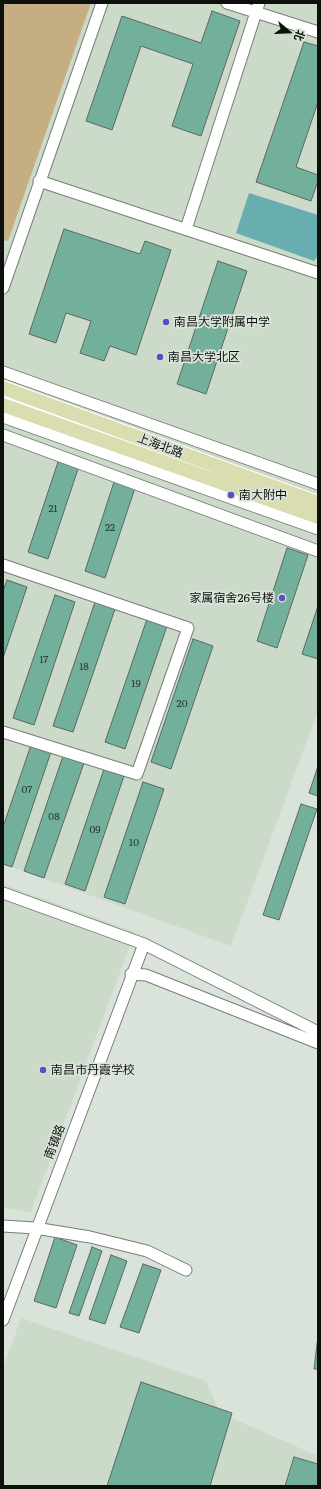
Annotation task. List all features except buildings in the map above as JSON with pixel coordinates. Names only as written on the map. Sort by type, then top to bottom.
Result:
[{"type":"main road","name":"上海北路","points":[[3,388],[318,503]]},
{"type":"main road","name":"上海北路","points":[[3,405],[318,517]]},
{"type":"street","points":[[3,288],[102,3]]},
{"type":"street","points":[[227,3],[258,8],[318,32]]},
{"type":"street","points":[[186,230],[258,8]]},
{"type":"street","points":[[39,181],[318,274]]},
{"type":"street","points":[[3,372],[318,484]]},
{"type":"street","points":[[3,417],[318,529]]},
{"type":"street","points":[[3,435],[318,551]]},
{"type":"street","points":[[3,565],[188,628],[136,774],[3,732]]},
{"type":"street","points":[[3,893],[144,944],[318,1032]]},
{"type":"street","name":"南镇路","points":[[3,1320],[144,944]]},
{"type":"street","points":[[132,974],[146,975],[318,1043]]},
{"type":"street","points":[[3,1226],[37,1228],[90,1237],[148,1251],[186,1270]]},
{"type":"shaded area","name":"南昌大学北区","points":[[3,3],[318,3],[318,711],[231,946],[3,864]]},
{"type":"shaded area","points":[[3,3],[91,3],[8,241],[3,240]]},
{"type":"shaded area","name":"南昌市丹霞学校","points":[[3,884],[135,932],[31,1212],[3,1208]]},
{"type":"shaded area","points":[[21,1318],[206,1381],[220,1413],[318,1456],[318,1486],[3,1486],[3,1368]]},
{"type":"water","points":[[249,193],[318,215],[318,256],[314,261],[236,233]]},
{"type":"place","name":"南昌大学附属中学","points":[[166,322]]},
{"type":"place","name":"南昌大学北区","points":[[160,357]]},
{"type":"place","name":"南大附中","points":[[231,495]]},
{"type":"place","name":"家属宿舍26号楼","points":[[282,598]]},
{"type":"place","name":"南昌市丹霞学校","points":[[43,1070]]}]
